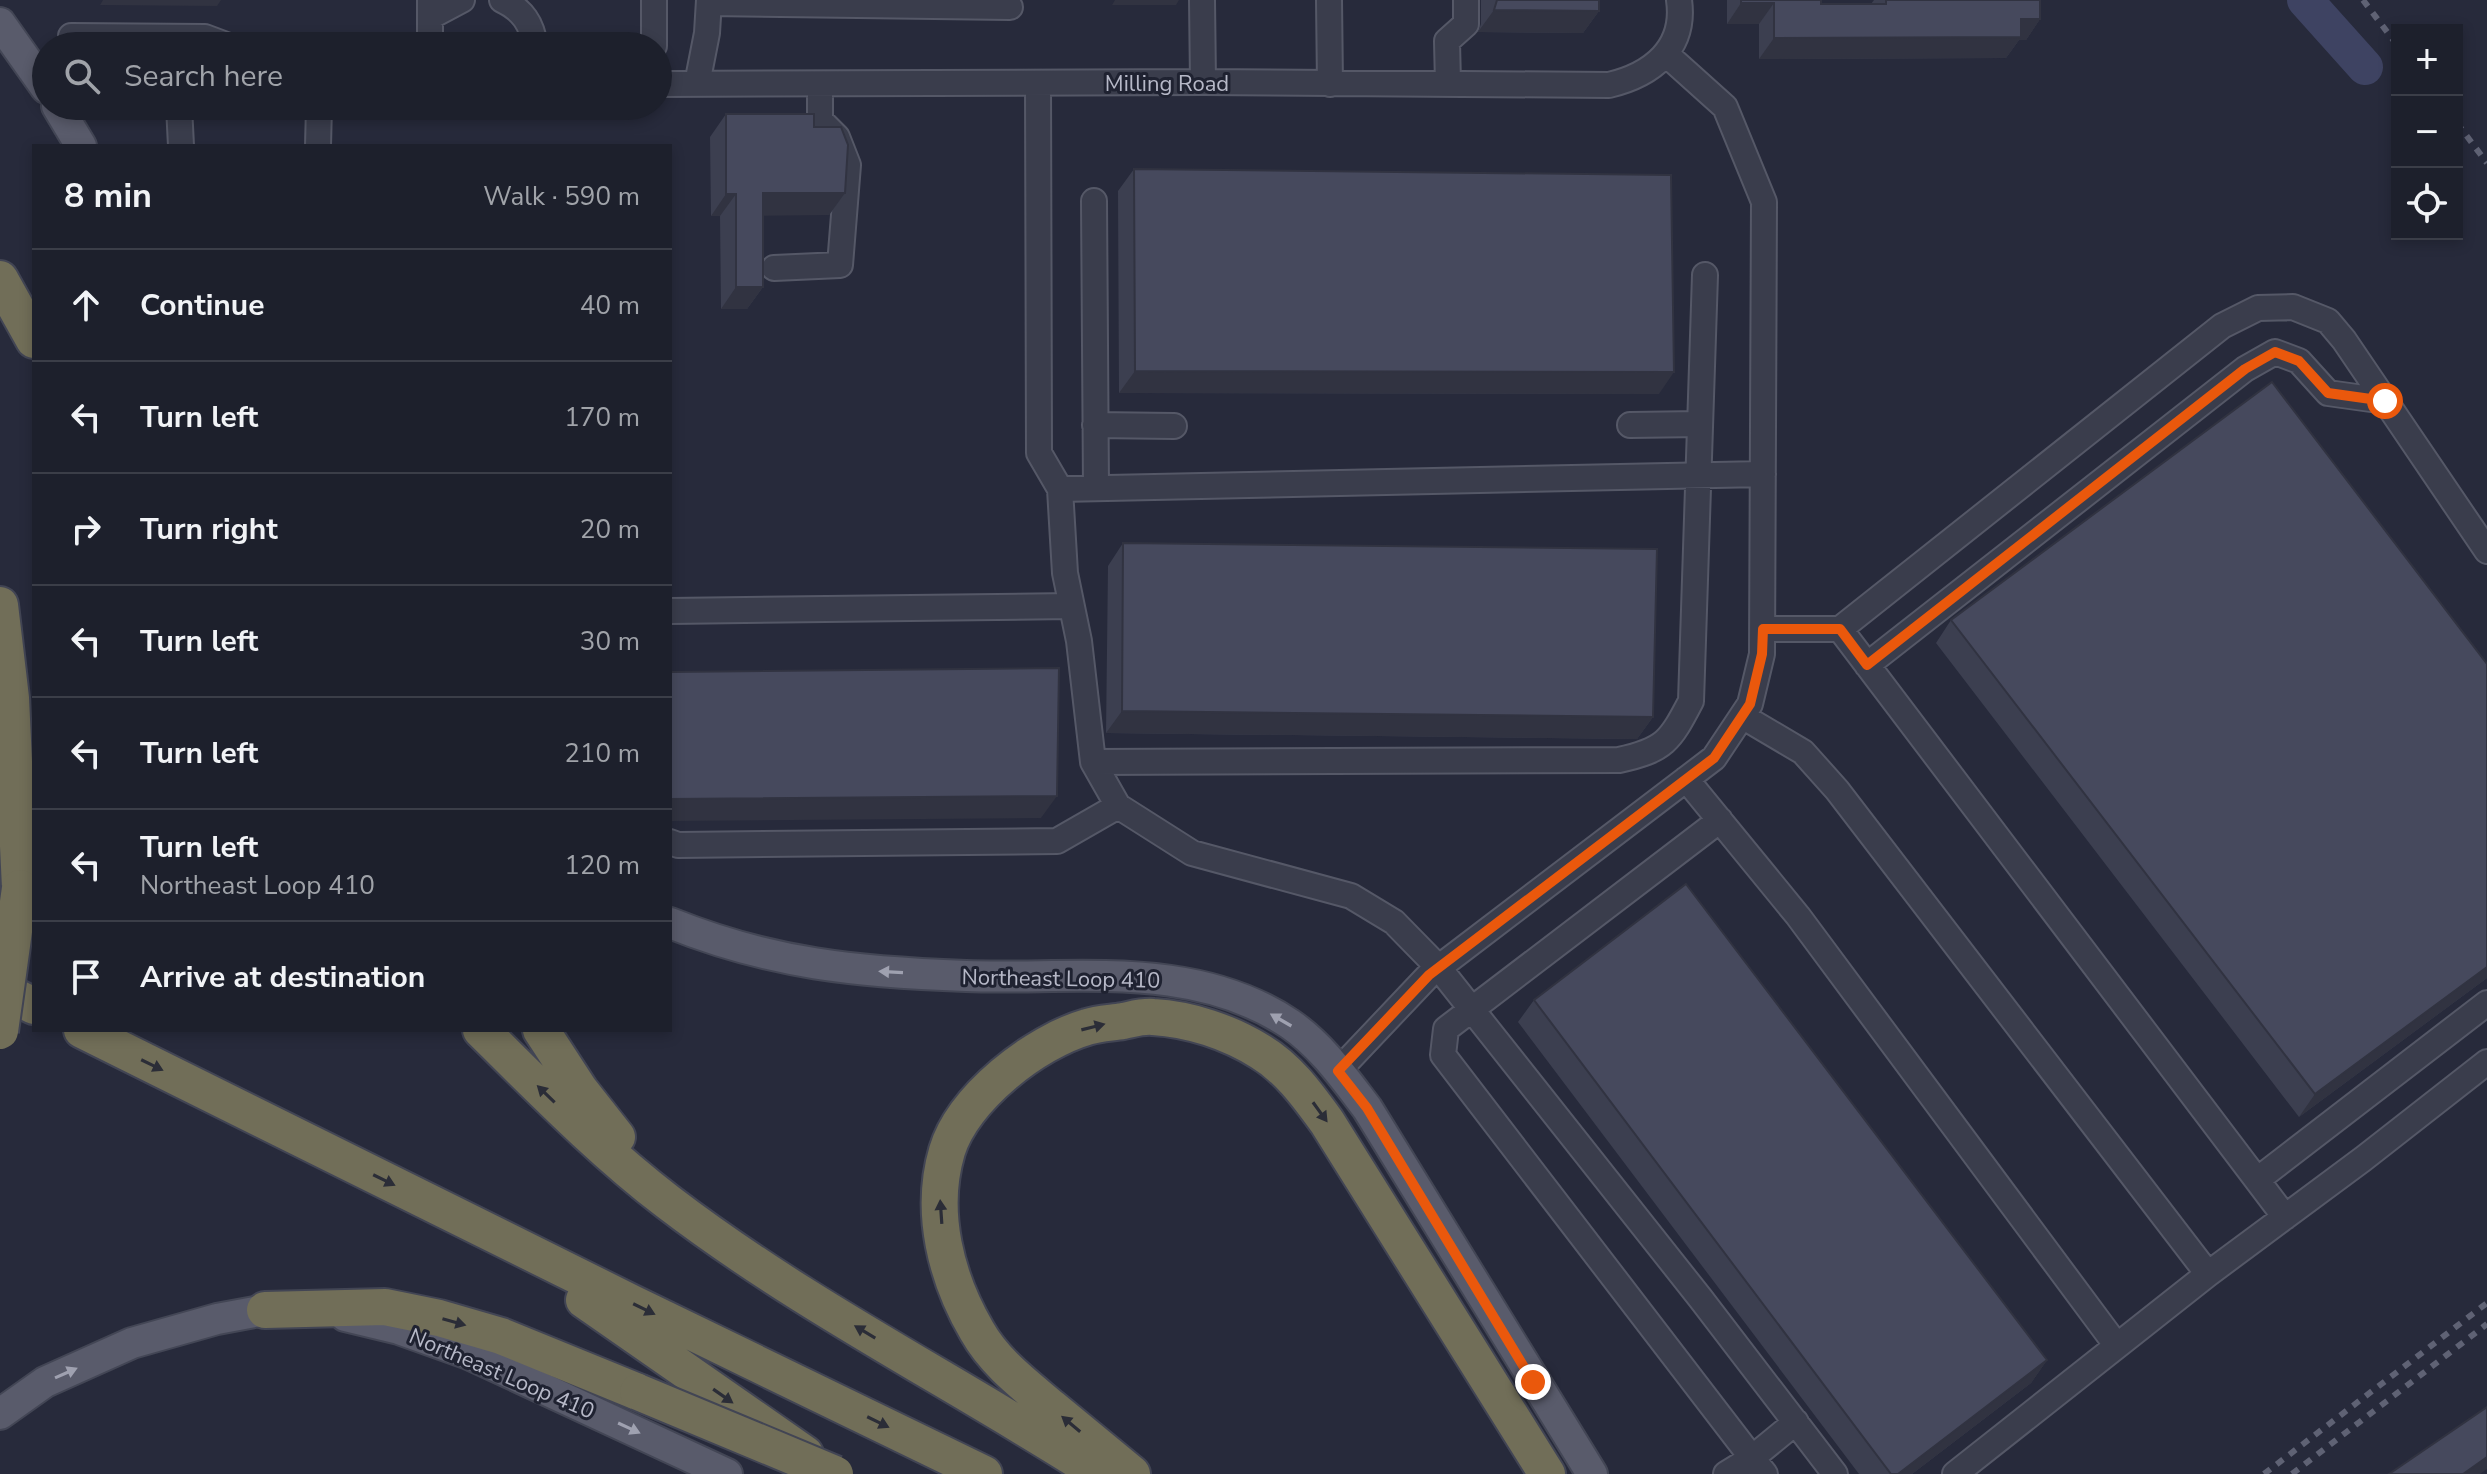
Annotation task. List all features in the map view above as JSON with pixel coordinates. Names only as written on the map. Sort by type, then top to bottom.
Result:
[{"type":"highway","points":[[0,279],[32,336]]},
{"type":"highway","points":[[0,605],[11,698],[20,888]]},
{"type":"highway","points":[[0,1031],[32,813]]},
{"type":"highway","points":[[0,989],[32,1005]]},
{"type":"highway","points":[[1132,1474],[1008,1372],[978,1333],[959,1295],[944,1252],[940,1200],[947,1150],[968,1109],[1006,1073],[1043,1047],[1087,1027],[1151,1016],[1194,1023],[1230,1036],[1263,1053],[1298,1083],[1327,1122],[1547,1474]]},
{"type":"highway","points":[[86,1032],[984,1474]]},
{"type":"highway","points":[[483,1032],[564,1112],[667,1201],[791,1288],[1099,1474]]},
{"type":"highway","points":[[542,1032],[580,1090],[667,1201]]},
{"type":"highway","points":[[474,1225],[834,1474]]},
{"type":"highway","points":[[265,1310],[385,1307],[439,1318],[501,1336],[834,1474]]},
{"type":"main road","points":[[0,23],[32,68]]},
{"type":"main road","points":[[65,120],[80,144]]},
{"type":"main road","name":"Northeast Loop 410","points":[[672,924],[710,939],[782,959],[859,971],[969,976],[1147,977],[1201,986],[1249,1002],[1290,1024],[1327,1056],[1367,1108],[1592,1474]]},
{"type":"main road","name":"Northeast Loop 410","points":[[0,1414],[45,1382],[132,1343],[217,1319],[265,1310],[355,1317],[469,1354],[727,1474]]},
{"type":"street","points":[[430,32],[430,8],[462,0]]},
{"type":"street","points":[[502,0],[521,11],[532,32]]},
{"type":"street","points":[[654,0],[654,32]]},
{"type":"street","points":[[1202,0],[1203,82]]},
{"type":"street","points":[[1329,0],[1330,84]]},
{"type":"street","points":[[1448,84],[1447,41],[1466,24],[1466,0]]},
{"type":"street","points":[[1338,1071],[1439,968],[1714,758],[1750,704],[1762,654],[1763,629],[1764,202],[1725,107],[1666,54],[1677,29],[1679,0]]},
{"type":"street","points":[[697,84],[707,33],[709,2],[1010,7]]},
{"type":"street","name":"Milling Road","points":[[672,84],[1203,82],[1609,85],[1650,70],[1666,54]]},
{"type":"street","points":[[1038,83],[1039,453],[1060,489],[1065,573],[1079,641],[1093,762],[1118,806],[1192,853],[1351,896],[1394,922],[1439,968],[1472,1009],[1835,1474]]},
{"type":"street","points":[[774,268],[840,265],[848,165],[837,137],[820,120],[820,84]]},
{"type":"street","points":[[180,120],[181,144]]},
{"type":"street","points":[[318,144],[319,120]]},
{"type":"street","points":[[1094,201],[1096,488]]},
{"type":"street","points":[[1093,762],[1619,760],[1649,753],[1673,735],[1691,701],[1705,275]]},
{"type":"street","points":[[1763,629],[1840,629],[2222,326],[2258,308],[2293,307],[2328,321],[2487,551]]},
{"type":"street","points":[[1867,665],[2245,369],[2275,352],[2299,361],[2328,393],[2385,401]]},
{"type":"street","points":[[1630,425],[1700,424]]},
{"type":"street","points":[[1095,425],[1174,426]]},
{"type":"street","points":[[1060,489],[1763,474]]},
{"type":"street","points":[[672,611],[1071,606]]},
{"type":"street","points":[[1840,629],[2285,1217]]},
{"type":"street","points":[[1742,716],[1803,752],[1837,790],[2208,1274]]},
{"type":"street","points":[[1686,779],[1798,916],[2117,1346]]},
{"type":"street","points":[[672,843],[1057,841],[1118,806]]},
{"type":"street","points":[[1720,820],[1446,1029],[1443,1055],[1758,1466]]},
{"type":"street","points":[[2257,1180],[2487,1003]]},
{"type":"street","points":[[1955,1474],[2208,1274],[2487,1062]]},
{"type":"street","points":[[1726,1474],[1758,1466],[1796,1422]]},
{"type":"building","points":[[1497,0],[1599,0],[1599,11],[1494,10]]},
{"type":"building","points":[[1741,0],[1886,4],[1886,0],[2040,0],[2040,19],[2021,19],[2021,37],[1774,38],[1774,3],[1741,3]]},
{"type":"building","points":[[726,114],[814,114],[814,127],[841,127],[848,145],[845,193],[763,193],[763,287],[736,287],[736,194],[726,194]]},
{"type":"building","points":[[1134,169],[1671,175],[1674,372],[1135,371]]},
{"type":"building","points":[[2272,382],[2487,664],[2487,967],[2315,1094],[1951,620]]},
{"type":"building","points":[[1123,543],[1657,549],[1653,717],[1122,711]]},
{"type":"building","points":[[1059,668],[1057,796],[672,799],[672,672]]},
{"type":"building","points":[[1686,884],[2047,1360],[1898,1474],[1891,1474],[1534,1000]]},
{"type":"building","points":[[2487,1407],[2487,1457],[2463,1474],[2389,1474]]},
{"type":"waterway","points":[[2305,0],[2365,67]]},
{"type":"railway","points":[[2363,0],[2391,37]]},
{"type":"railway","points":[[2463,131],[2487,163]]},
{"type":"railway","points":[[2264,1474],[2487,1303]]},
{"type":"railway","points":[[2292,1474],[2487,1324]]},
{"type":"route","points":[[1533,1382],[1367,1108],[1338,1071],[1429,975],[1714,758],[1750,704],[1762,654],[1763,629],[1840,629],[1867,665],[2245,369],[2275,352],[2299,361],[2328,393],[2385,401]]}]
